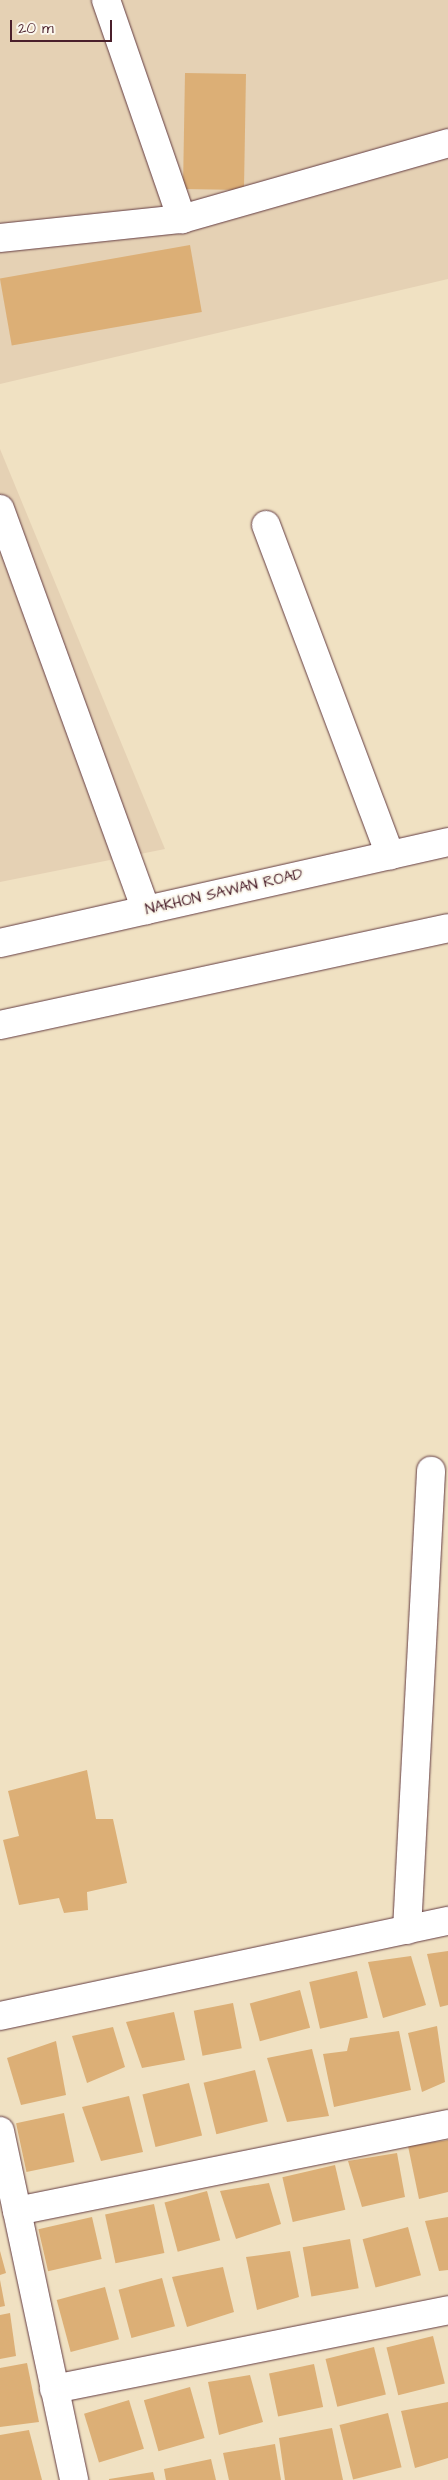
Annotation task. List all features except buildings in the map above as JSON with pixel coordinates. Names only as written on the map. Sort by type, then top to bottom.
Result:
[{"type":"street","points":[[106,0],[182,220]]},
{"type":"street","points":[[0,238],[182,220],[448,143]]},
{"type":"street","points":[[0,509],[146,910]]},
{"type":"street","points":[[266,525],[390,855]]},
{"type":"street","name":"NAKHON SAWAN ROAD","points":[[0,943],[448,842]]},
{"type":"street","points":[[0,1025],[448,928]]},
{"type":"street","points":[[407,1930],[431,1471]]},
{"type":"street","points":[[0,2016],[448,1921]]},
{"type":"street","points":[[17,2211],[448,2124]]},
{"type":"street","points":[[0,2132],[74,2480]]},
{"type":"street","points":[[54,2389],[448,2310]]},
{"type":"shaded area","points":[[0,0],[448,0],[448,279],[0,384]]},
{"type":"shaded area","points":[[0,449],[165,849],[0,882]]}]
